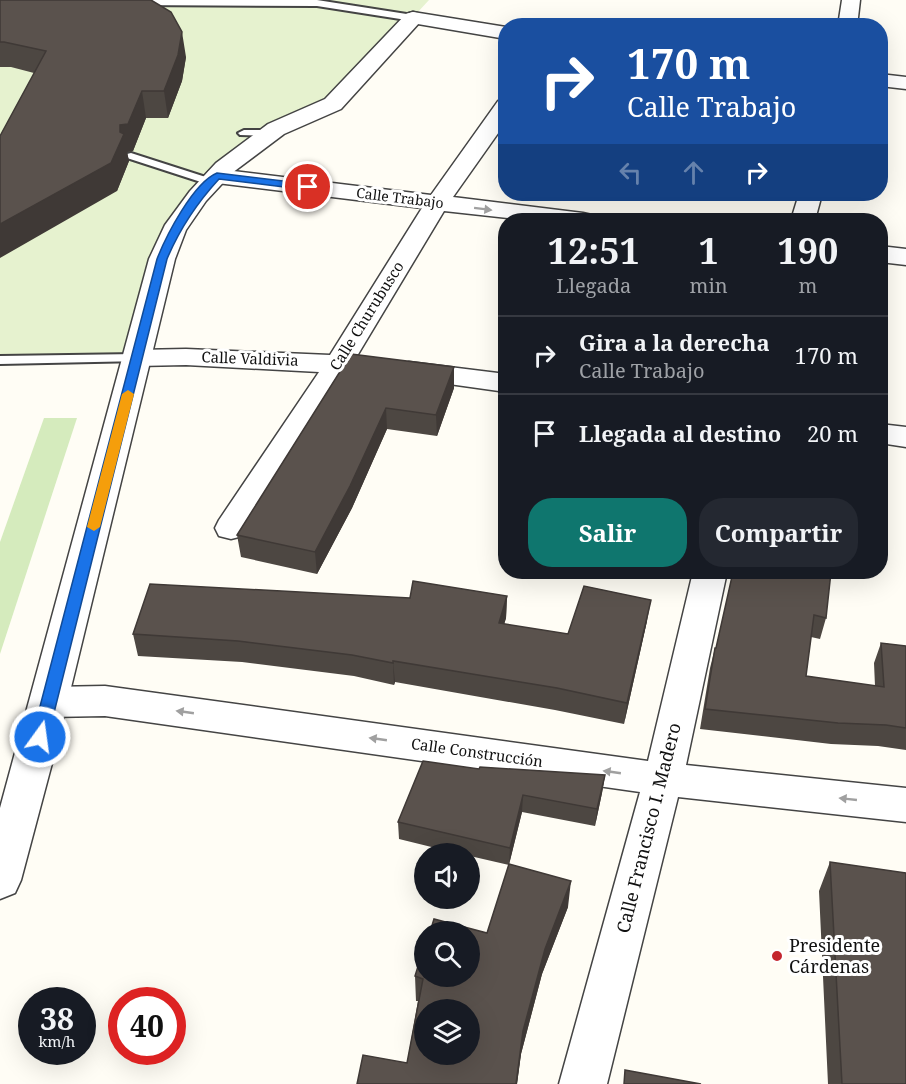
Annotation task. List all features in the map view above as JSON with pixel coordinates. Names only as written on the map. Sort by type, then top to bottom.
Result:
[{"type":"street","points":[[848,18],[851,0]]},
{"type":"street","points":[[0,879],[49,702],[162,259],[174,230],[214,179],[258,133],[333,104],[420,10],[498,31]]},
{"type":"street","points":[[888,81],[906,83]]},
{"type":"street","name":"Calle Churubusco","points":[[231,528],[339,363],[437,203],[498,117]]},
{"type":"street","name":"Calle Trabajo","points":[[214,179],[523,213]]},
{"type":"street","points":[[888,255],[906,256]]},
{"type":"street","name":"Calle Valdivia","points":[[137,358],[186,357],[339,363],[498,382]]},
{"type":"street","points":[[888,434],[906,437]]},
{"type":"street","name":"Calle Francisco I. Madero","points":[[583,1084],[663,779],[708,579]]},
{"type":"street","name":"Calle Construcción","points":[[49,702],[105,701],[663,779],[906,805]]},
{"type":"lane","points":[[119,2],[317,3],[420,10]]},
{"type":"lane","points":[[131,156],[214,179]]},
{"type":"lane","points":[[0,360],[137,358]]},
{"type":"green space","points":[[0,0],[429,0],[333,104],[276,129],[198,196],[137,358],[0,360]]},
{"type":"green space","points":[[44,418],[77,418],[0,654],[0,542]]},
{"type":"building","points":[[0,0],[151,0],[171,12],[182,32],[178,55],[164,91],[142,91],[128,124],[120,125],[120,132],[124,134],[111,163],[0,224],[0,136],[46,51],[0,42]]},
{"type":"building","points":[[351,354],[454,367],[436,415],[386,408],[350,486],[315,552],[237,535]]},
{"type":"building","points":[[731,579],[830,579],[826,618],[814,615],[806,676],[884,687],[881,643],[906,646],[906,728],[705,709]]},
{"type":"building","points":[[413,581],[507,596],[499,623],[568,634],[584,586],[651,600],[627,703],[557,688],[352,655],[238,641],[133,634],[150,584],[410,598]]},
{"type":"building","points":[[423,761],[479,769],[480,767],[605,775],[597,809],[523,795],[510,848],[398,822]]},
{"type":"building","points":[[830,862],[906,873],[906,1084],[842,1084]]},
{"type":"building","points":[[509,864],[571,881],[545,949],[523,1031],[516,1084],[357,1084],[363,1055],[407,1063],[414,1026],[414,1065],[480,1065],[480,999],[419,999],[421,987],[480,987],[480,931],[487,933]]},
{"type":"building","points":[[625,1070],[701,1084],[624,1084]]},
{"type":"slow traffic","points":[[94,527],[128,394]]},
{"type":"place","name":"Presidente Cárdenas","points":[[777,956]]},
{"type":"route","points":[[40,737],[162,259],[174,230],[198,196],[217,176],[308,187]]}]
